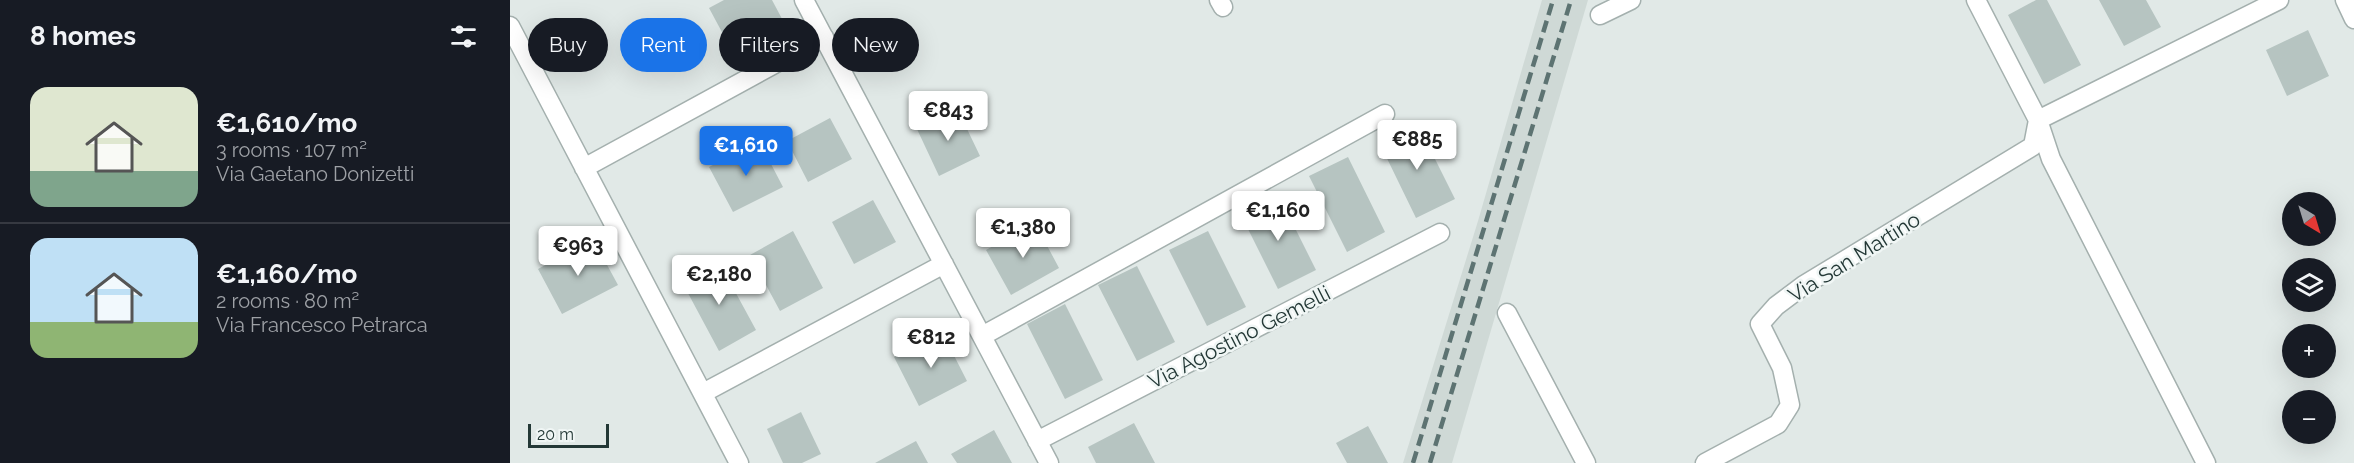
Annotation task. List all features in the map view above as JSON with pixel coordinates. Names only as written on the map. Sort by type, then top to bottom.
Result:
[{"type":"street","points":[[804,0],[1049,463]]},
{"type":"street","points":[[1600,15],[1632,0]]},
{"type":"street","points":[[1976,0],[2038,120],[2051,159],[2206,463]]},
{"type":"street","points":[[2038,120],[2279,0]]},
{"type":"street","points":[[2345,0],[2354,19]]},
{"type":"street","points":[[510,26],[739,463]]},
{"type":"street","points":[[584,168],[824,37]]},
{"type":"street","points":[[982,336],[1385,114]]},
{"type":"street","name":"Via San Martino","points":[[1705,463],[1778,424],[1790,405],[1782,368],[1760,324],[1776,306],[1804,285],[2033,146],[2038,120]]},
{"type":"street","name":"Via Agostino Gemelli","points":[[1037,441],[1440,233]]},
{"type":"street","points":[[703,393],[944,264]]},
{"type":"street","points":[[1507,314],[1586,463]]},
{"type":"shaded area","points":[[1542,0],[1588,0],[1452,463],[1403,463],[1478,221]]},
{"type":"building","points":[[724,0],[772,0],[782,18],[719,18],[719,27],[709,8]]},
{"type":"building","points":[[2036,0],[2047,0],[2081,65],[2044,84],[2008,15]]},
{"type":"building","points":[[2099,0],[2146,0],[2161,27],[2124,46]]},
{"type":"building","points":[[2308,30],[2329,76],[2287,96],[2266,50]]},
{"type":"building","points":[[957,108],[980,156],[939,176],[916,127]]},
{"type":"building","points":[[830,118],[852,159],[808,182],[787,141]]},
{"type":"building","points":[[1417,123],[1455,199],[1416,218],[1379,142]]},
{"type":"building","points":[[759,141],[783,187],[733,212],[709,167]]},
{"type":"building","points":[[1348,157],[1385,232],[1347,252],[1309,176]]},
{"type":"building","points":[[1278,194],[1316,270],[1278,289],[1240,213]]},
{"type":"building","points":[[873,200],[896,242],[854,264],[832,222]]},
{"type":"building","points":[[1035,223],[1059,268],[1011,295],[986,250]]},
{"type":"building","points":[[793,231],[823,288],[780,311],[750,255]]},
{"type":"building","points":[[1208,231],[1246,307],[1207,326],[1169,250]]},
{"type":"building","points":[[593,239],[618,285],[562,314],[538,269]]},
{"type":"building","points":[[719,262],[756,330],[719,351],[682,282]]},
{"type":"building","points":[[1137,266],[1175,342],[1137,361],[1098,285]]},
{"type":"building","points":[[1065,304],[1103,380],[1065,399],[1027,324]]},
{"type":"building","points":[[942,332],[967,381],[919,406],[894,357]]},
{"type":"building","points":[[801,412],[821,454],[802,463],[783,463],[767,429]]},
{"type":"building","points":[[1134,423],[1155,463],[1096,463],[1088,447]]},
{"type":"building","points":[[1368,426],[1388,463],[1347,463],[1336,443]]},
{"type":"building","points":[[994,430],[1012,463],[957,463],[951,454]]},
{"type":"building","points":[[916,441],[928,463],[875,463]]},
{"type":"railway","points":[[1413,463],[1553,0]]},
{"type":"railway","points":[[1430,463],[1571,0]]}]
